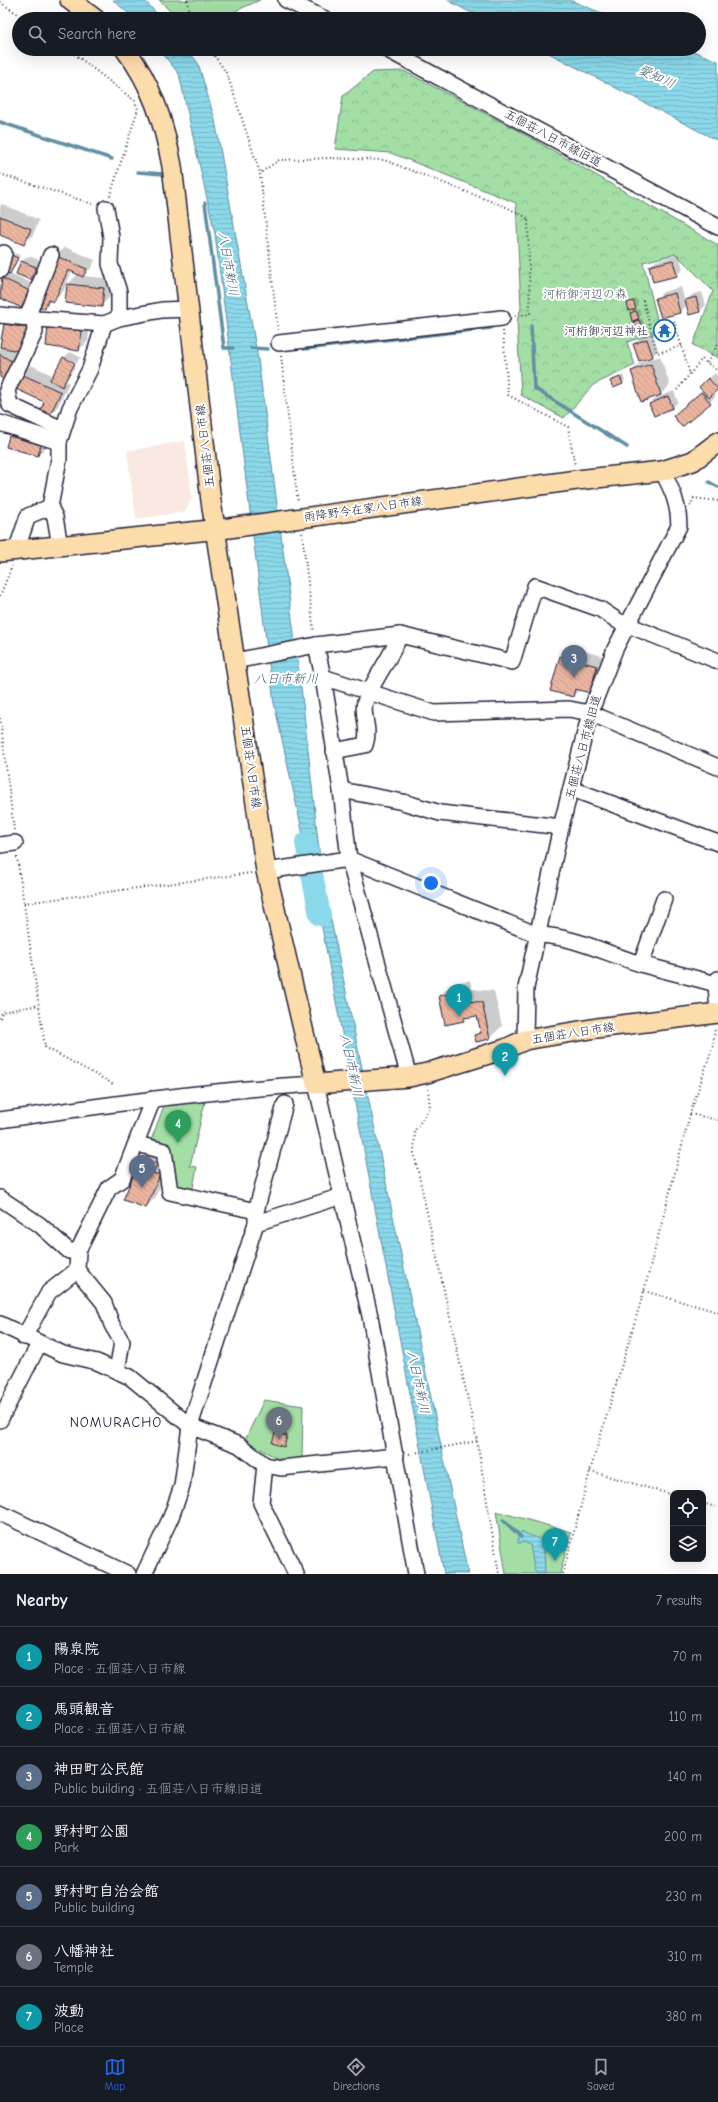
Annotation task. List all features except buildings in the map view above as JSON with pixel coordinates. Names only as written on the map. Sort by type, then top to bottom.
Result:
[{"type":"main road","points":[[70,0],[86,12]]},
{"type":"main road","name":"五個荘八日市線","points":[[130,56],[138,66],[153,94],[165,130],[172,166],[211,501],[223,528],[235,661],[266,871],[316,1084],[418,1075],[505,1049],[525,1040],[597,1028],[718,1013]]},
{"type":"main road","name":"雨降野今在家八日市線","points":[[9,556],[60,546],[223,528],[299,511],[662,471],[694,461],[718,442]]},
{"type":"street","points":[[286,0],[311,12]]},
{"type":"street","name":"五個荘八日市線旧道","points":[[399,56],[718,227]]},
{"type":"street","points":[[106,208],[111,237],[110,264],[119,292],[119,318]]},
{"type":"street","points":[[0,270],[4,253]]},
{"type":"street","points":[[51,255],[31,318],[36,332],[3,389],[10,405],[60,436]]},
{"type":"street","points":[[0,315],[104,324],[119,318],[162,310],[189,309]]},
{"type":"street","points":[[279,343],[502,318]]},
{"type":"street","points":[[60,546],[55,518],[50,507],[59,459],[60,436],[70,408],[90,369],[104,324]]},
{"type":"street","points":[[0,423],[60,436]]},
{"type":"street","points":[[662,471],[673,491],[679,511],[680,526]]},
{"type":"street","points":[[9,556],[28,516],[50,507]]},
{"type":"street","name":"五個荘八日市線旧道","points":[[525,1040],[526,988],[561,827],[572,789],[590,713],[615,649],[627,624],[680,526]]},
{"type":"street","points":[[235,661],[316,645],[400,635],[512,662],[536,586],[600,609],[618,621],[718,661]]},
{"type":"street","points":[[334,752],[365,745],[369,734],[365,703],[393,653],[400,635]]},
{"type":"street","points":[[316,645],[323,677],[341,790],[349,859],[418,1075]]},
{"type":"street","points":[[323,677],[434,713],[569,709],[590,713],[718,767]]},
{"type":"street","points":[[572,789],[718,843]]},
{"type":"street","points":[[341,790],[403,802],[440,813],[561,827]]},
{"type":"street","points":[[0,845],[15,843]]},
{"type":"street","points":[[266,871],[349,859],[538,936],[548,936],[583,944],[641,964],[717,981],[718,1013]]},
{"type":"street","points":[[641,964],[664,899]]},
{"type":"street","points":[[0,1120],[153,1099],[252,1088],[316,1084],[370,1316],[416,1574]]},
{"type":"street","points":[[118,1367],[122,1342],[112,1325],[104,1303],[77,1270],[78,1251],[109,1188],[122,1179],[137,1144],[153,1099]]},
{"type":"street","points":[[144,1574],[171,1517],[182,1486],[190,1426],[256,1217],[285,1104]]},
{"type":"street","points":[[137,1144],[164,1151],[170,1192],[256,1217],[342,1196]]},
{"type":"street","points":[[0,1198],[40,1225],[69,1251],[78,1251]]},
{"type":"street","points":[[26,1332],[49,1292],[77,1270]]},
{"type":"street","points":[[0,1324],[26,1332],[39,1344],[63,1354],[118,1367],[190,1426],[239,1445],[264,1465],[281,1468],[396,1456]]},
{"type":"street","points":[[0,1420],[39,1344]]},
{"type":"street","points":[[264,1465],[261,1503],[296,1574]]},
{"type":"street","points":[[0,1513],[128,1574]]},
{"type":"path","points":[[187,0],[189,12]]},
{"type":"path","points":[[0,2],[15,12]]},
{"type":"path","points":[[0,174],[106,208],[138,109],[135,101],[77,56]]},
{"type":"path","points":[[215,56],[227,74],[260,173],[316,645]]},
{"type":"path","points":[[260,173],[279,160],[330,158],[384,160],[506,207],[528,218],[530,314],[502,318],[508,395],[568,427],[577,480]]},
{"type":"path","points":[[643,300],[657,354],[682,346]]},
{"type":"path","points":[[674,321],[690,374]]},
{"type":"path","points":[[707,363],[718,344]]},
{"type":"path","points":[[678,390],[702,359],[718,371]]},
{"type":"path","points":[[680,526],[694,498],[718,501]]},
{"type":"path","points":[[0,596],[9,556]]},
{"type":"path","points":[[0,718],[15,843],[45,1047],[113,1084]]},
{"type":"path","points":[[24,903],[266,871]]},
{"type":"path","points":[[0,1018],[2,1012],[39,1005]]},
{"type":"path","points":[[563,1574],[590,1472],[644,1290],[690,1114],[712,1046],[718,1013]]},
{"type":"path","points":[[418,1075],[430,1108],[414,1130],[414,1153],[477,1441],[499,1574]]},
{"type":"path","points":[[690,1114],[718,1120]]},
{"type":"path","points":[[644,1290],[718,1312]]},
{"type":"path","points":[[396,1456],[477,1441]]},
{"type":"path","points":[[590,1472],[670,1494]]},
{"type":"path","points":[[706,1504],[718,1508]]},
{"type":"shaded area","points":[[185,441],[192,498],[185,512],[136,519],[127,451]]},
{"type":"green space","points":[[159,0],[260,0],[233,12],[171,12]]},
{"type":"green space","name":"河桁御河辺の森","points":[[404,71],[517,130],[718,245],[718,358],[693,345],[713,291],[676,254],[643,262],[660,331],[627,342],[635,365],[593,385],[564,418],[521,395],[517,321],[521,308],[516,203],[391,153],[335,149],[343,96],[373,72]]},
{"type":"green space","points":[[205,1102],[190,1166],[197,1167],[192,1193],[175,1189],[169,1147],[152,1138],[165,1103]]},
{"type":"green space","points":[[264,1400],[303,1406],[302,1460],[278,1459],[245,1440]]},
{"type":"green space","points":[[496,1511],[571,1532],[560,1574],[506,1574]]},
{"type":"water","points":[[113,0],[144,0],[155,12],[127,12]]},
{"type":"water","points":[[447,0],[570,0],[599,12],[470,12]]},
{"type":"water","points":[[165,56],[192,56],[198,63],[215,120],[258,359],[302,695],[322,877],[468,1574],[444,1574],[314,885],[274,703],[215,234],[179,74]]},
{"type":"water","name":"愛知川","points":[[554,56],[706,56],[718,61],[718,141]]},
{"type":"water","points":[[522,1531],[544,1542],[545,1574],[537,1574],[534,1568],[530,1545],[525,1542],[518,1543],[518,1535]]},
{"type":"waterway","points":[[0,122],[112,159]]},
{"type":"waterway","points":[[138,172],[163,174]]},
{"type":"waterway","points":[[205,203],[224,348],[233,348]]},
{"type":"waterway","points":[[531,326],[534,388],[627,447]]},
{"type":"waterway","points":[[304,349],[491,328]]},
{"type":"waterway","points":[[251,348],[268,349]]},
{"type":"waterway","points":[[709,482],[718,487]]},
{"type":"waterway","name":"八日市新川","points":[[306,843],[320,915]]},
{"type":"waterway","points":[[503,1520],[521,1537]]},
{"type":"place","name":"河桁御河辺神社","points":[[664,331]]},
{"type":"place","name":"神田町公民館","points":[[574,678]]},
{"type":"place","name":"陽泉院","points":[[459,1017]]},
{"type":"place","name":"馬頭観音","points":[[505,1076]]},
{"type":"place","name":"野村町公園","points":[[178,1143]]},
{"type":"place","name":"野村町自治会館","points":[[142,1188]]},
{"type":"place","name":"八幡神社","points":[[279,1440]]},
{"type":"place","name":"波動","points":[[555,1561]]},
{"type":"district","name":"NOMURACHO","points":[[116,1422]]}]
